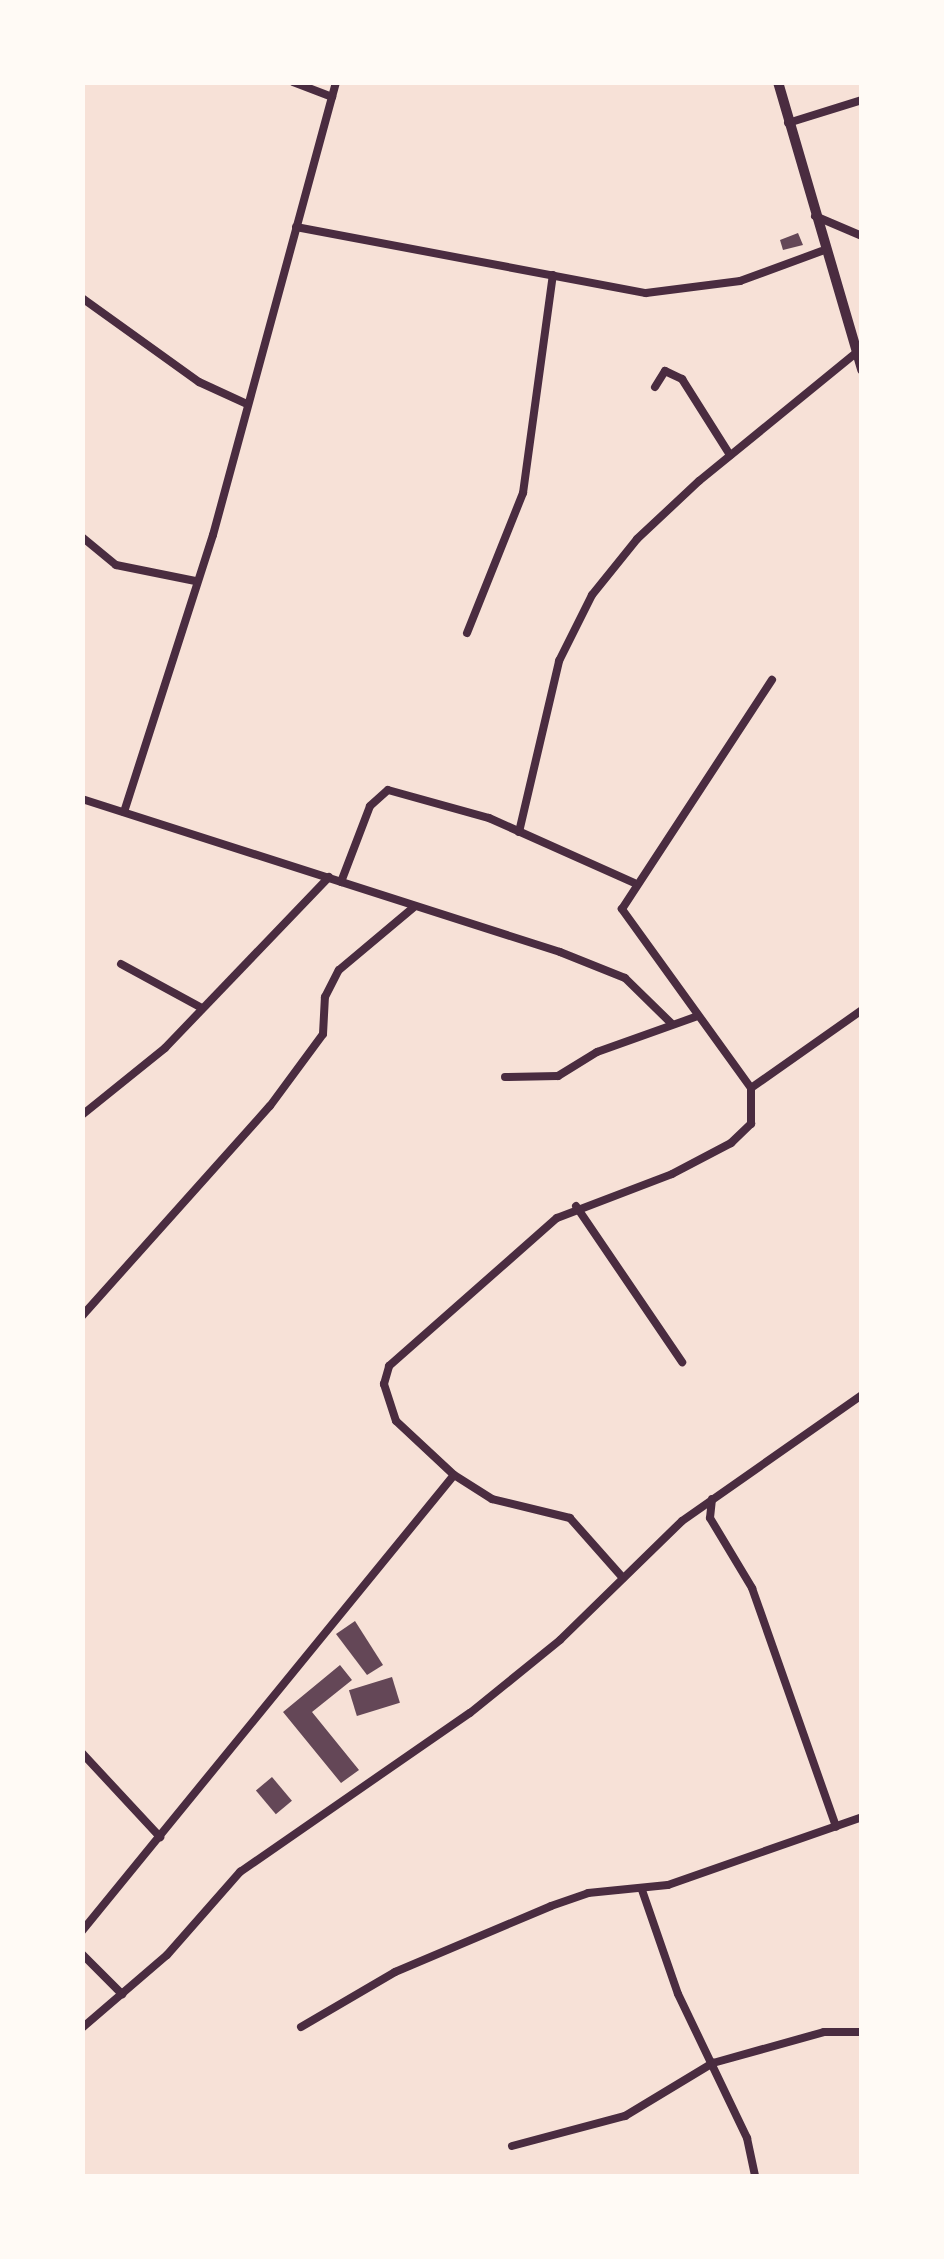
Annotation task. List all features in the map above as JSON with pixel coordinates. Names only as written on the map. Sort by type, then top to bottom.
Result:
[{"type":"main road","points":[[778,82],[822,251],[862,370]]},
{"type":"street","points":[[294,82],[332,98]]},
{"type":"street","points":[[124,812],[247,404],[336,82]]},
{"type":"street","points":[[788,123],[862,100]]},
{"type":"street","points":[[813,215],[862,236]]},
{"type":"street","points":[[296,227],[646,293],[685,292],[822,251]]},
{"type":"street","points":[[466,634],[523,492],[553,275]]},
{"type":"street","points":[[82,298],[200,382],[247,404]]},
{"type":"street","points":[[520,832],[559,660],[592,596],[637,538],[730,455],[856,353]]},
{"type":"street","points":[[655,387],[665,371],[682,379],[730,455]]},
{"type":"street","points":[[82,537],[116,564],[195,581]]},
{"type":"street","points":[[623,1578],[570,1518],[492,1499],[454,1475],[396,1421],[384,1384],[390,1366],[576,1206],[672,1174],[732,1143],[751,1124],[751,1088],[627,920],[623,898],[772,680]]},
{"type":"street","points":[[341,882],[370,806],[388,790],[520,832],[634,882]]},
{"type":"street","points":[[82,799],[329,877],[624,978],[672,1024]]},
{"type":"street","points":[[82,1115],[202,1008],[329,877]]},
{"type":"street","points":[[82,1316],[270,1106],[322,1034],[325,997],[339,970],[413,908]]},
{"type":"street","points":[[121,964],[202,1008]]},
{"type":"street","points":[[751,1088],[862,1010]]},
{"type":"street","points":[[505,1077],[558,1076],[597,1052],[698,1016]]},
{"type":"street","points":[[576,1206],[682,1362]]},
{"type":"street","points":[[82,2028],[122,1994],[240,1872],[470,1712],[560,1640],[712,1500],[862,1395]]},
{"type":"street","points":[[82,1932],[454,1475]]},
{"type":"street","points":[[712,1500],[710,1518],[752,1588],[836,1827]]},
{"type":"street","points":[[82,1754],[160,1837]]},
{"type":"street","points":[[301,2027],[395,1972],[551,1906],[600,1891],[642,1890],[862,1817]]},
{"type":"street","points":[[642,1890],[678,1994],[747,2138],[754,2176]]},
{"type":"street","points":[[82,1954],[122,1994]]},
{"type":"street","points":[[512,2146],[625,2116],[713,2063],[824,2032],[862,2032]]},
{"type":"building","points":[[798,233],[803,245],[783,250],[780,240]]},
{"type":"building","points":[[355,1621],[383,1665],[367,1675],[336,1634]]},
{"type":"building","points":[[340,1665],[352,1680],[312,1712],[359,1770],[341,1783],[283,1712]]},
{"type":"building","points":[[392,1677],[400,1703],[357,1716],[349,1690]]},
{"type":"building","points":[[272,1777],[292,1801],[276,1814],[256,1790]]}]
